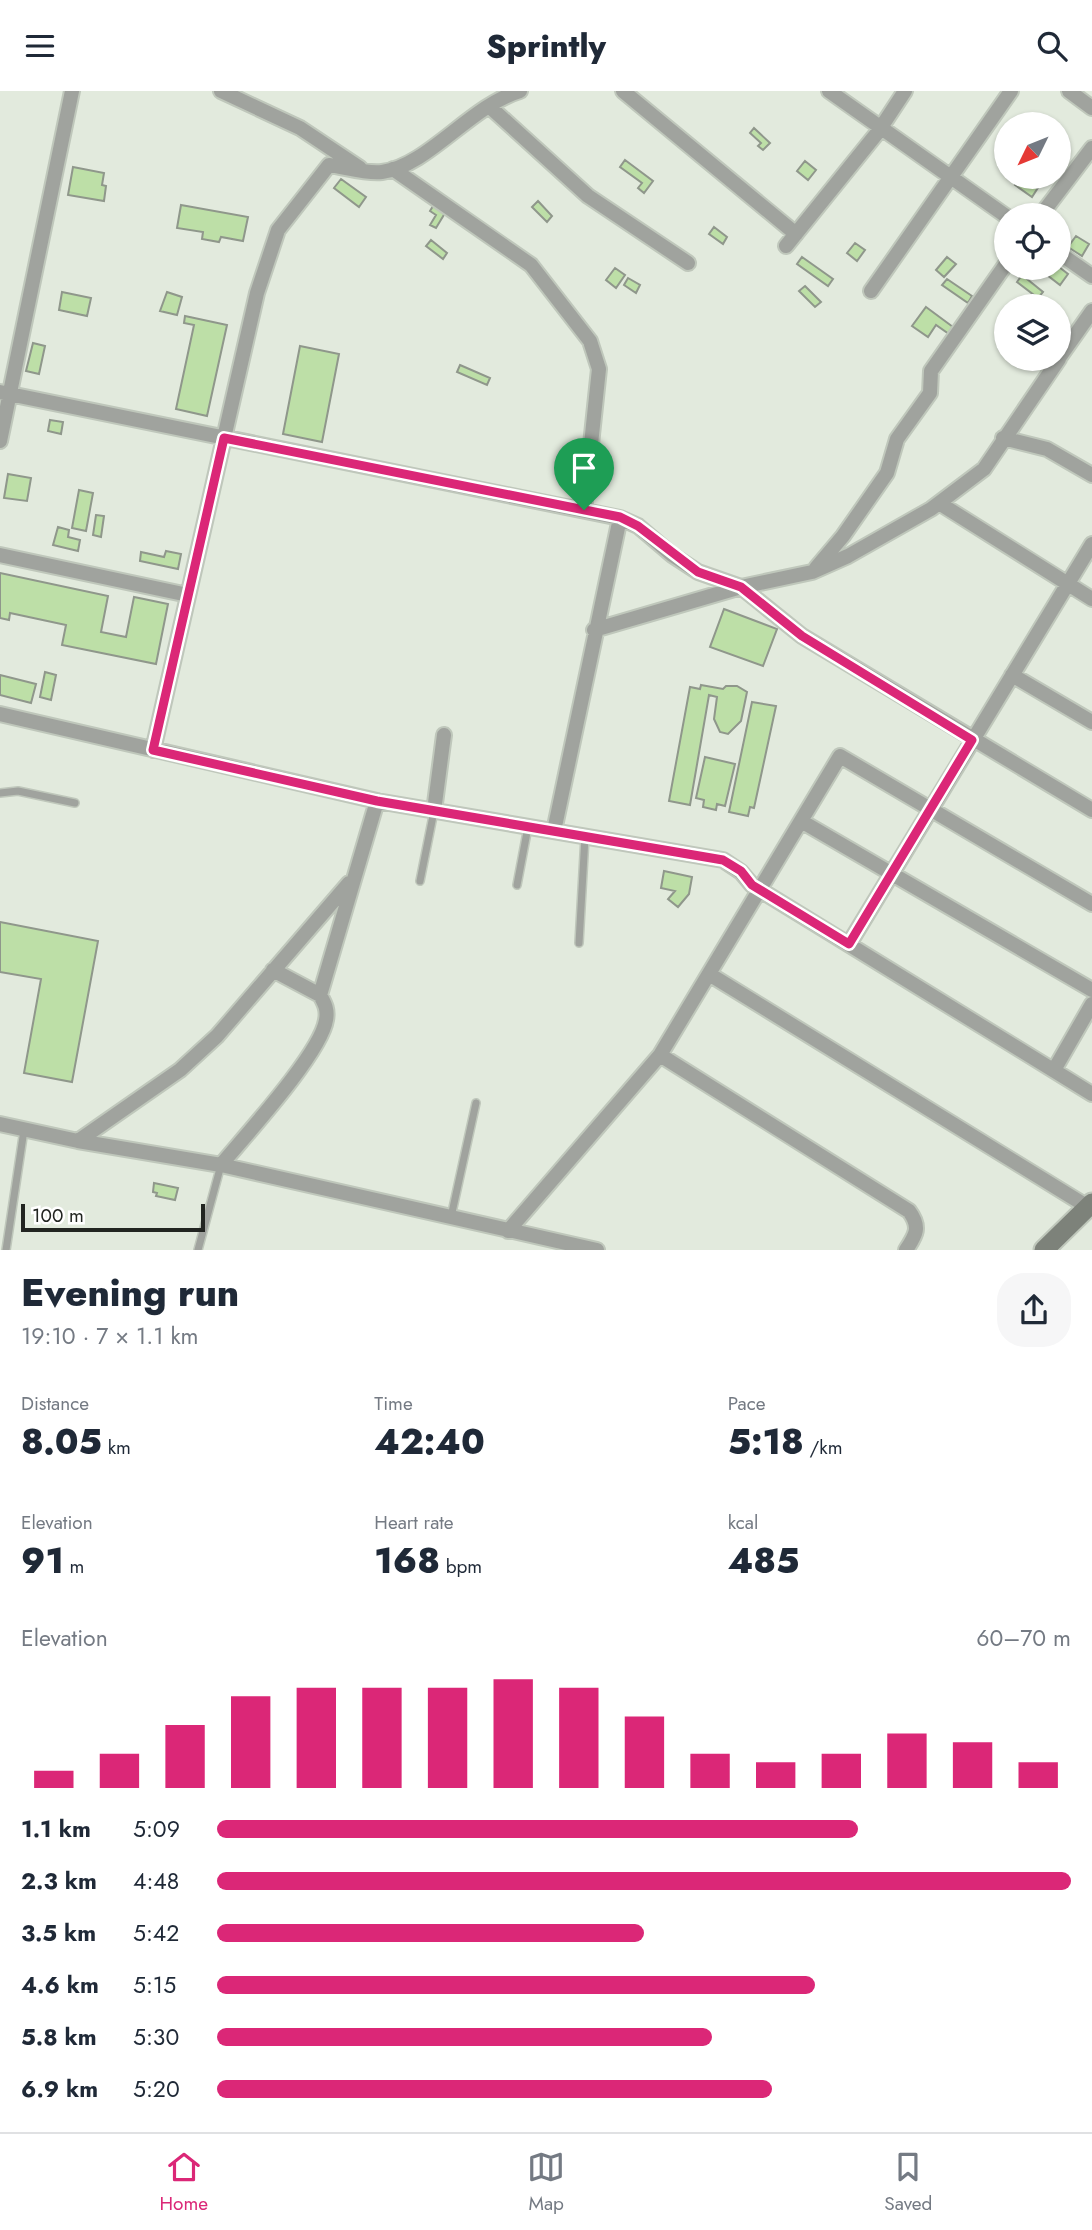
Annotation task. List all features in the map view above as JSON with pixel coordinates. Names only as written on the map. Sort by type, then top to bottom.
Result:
[{"type":"street","points":[[0,441],[5,393],[72,91]]},
{"type":"street","points":[[221,91],[300,128],[361,170]]},
{"type":"street","points":[[153,750],[257,293],[278,230],[329,165],[382,172],[412,163],[461,124],[520,91]]},
{"type":"street","points":[[623,91],[796,234]]},
{"type":"street","points":[[829,91],[994,207]]},
{"type":"street","points":[[786,246],[881,128],[905,91]]},
{"type":"street","points":[[871,291],[1011,91]]},
{"type":"street","points":[[1069,91],[1092,108]]},
{"type":"street","points":[[489,106],[588,196],[688,263]]},
{"type":"street","points":[[1050,203],[1092,148]]},
{"type":"street","points":[[393,169],[531,265],[590,341],[599,369],[584,510]]},
{"type":"street","points":[[1071,261],[1092,276]]},
{"type":"street","points":[[812,572],[843,536],[887,474],[897,439],[930,393],[931,371],[995,280]]},
{"type":"street","points":[[1071,343],[1090,318]]},
{"type":"street","points":[[594,630],[741,587],[812,572],[848,556],[939,503],[984,470],[1050,371]]},
{"type":"street","points":[[5,393],[620,517],[638,526],[698,572],[741,587],[802,636],[972,740],[1091,807]]},
{"type":"street","points":[[1003,438],[1047,449],[1092,475]]},
{"type":"street","points":[[939,503],[1092,599]]},
{"type":"street","points":[[554,831],[594,630],[620,517]]},
{"type":"street","points":[[849,944],[1092,544]]},
{"type":"street","points":[[0,555],[188,595]]},
{"type":"street","points":[[1012,675],[1092,722]]},
{"type":"street","points":[[0,714],[377,801],[723,860],[759,890],[1092,1094]]},
{"type":"street","points":[[434,811],[444,735]]},
{"type":"street","points":[[508,1231],[660,1055],[840,756],[1092,904]]},
{"type":"street","points":[[320,995],[377,801]]},
{"type":"street","points":[[801,821],[1092,990]]},
{"type":"street","points":[[78,1141],[180,1070],[217,1036],[352,879]]},
{"type":"street","points":[[221,1165],[316,1047],[326,1021],[326,1006],[320,995],[273,970]]},
{"type":"street","points":[[709,974],[1090,1205],[1044,1250]]},
{"type":"street","points":[[1054,1070],[1092,1004]]},
{"type":"street","points":[[660,1055],[909,1212],[916,1221],[917,1232],[906,1250]]},
{"type":"street","points":[[0,1124],[78,1141],[221,1165],[597,1250]]},
{"type":"lane","points":[[0,793],[18,791],[75,803]]},
{"type":"lane","points":[[420,881],[434,811]]},
{"type":"lane","points":[[517,884],[528,827]]},
{"type":"lane","points":[[579,943],[586,836]]},
{"type":"lane","points":[[451,1218],[476,1103]]},
{"type":"lane","points":[[6,1250],[24,1129]]},
{"type":"lane","points":[[198,1250],[221,1165]]},
{"type":"building","points":[[754,128],[770,143],[763,150],[758,146],[761,143],[750,133]]},
{"type":"building","points":[[625,160],[653,181],[644,193],[638,188],[642,183],[620,167]]},
{"type":"building","points":[[805,161],[816,170],[808,180],[797,171]]},
{"type":"building","points":[[73,167],[104,173],[104,201],[68,195]]},
{"type":"building","points":[[341,179],[366,197],[359,207],[334,188]]},
{"type":"building","points":[[1021,189],[1037,189],[1032,197]]},
{"type":"building","points":[[538,201],[552,216],[547,222],[532,207]]},
{"type":"building","points":[[181,205],[248,217],[243,241],[221,237],[219,242],[202,239],[203,232],[177,228]]},
{"type":"building","points":[[433,206],[445,213],[436,228],[430,225],[436,215],[430,211]]},
{"type":"building","points":[[714,227],[727,237],[723,244],[709,234]]},
{"type":"building","points":[[1076,236],[1089,244],[1082,256],[1071,249],[1071,243]]},
{"type":"building","points":[[431,240],[447,253],[443,259],[426,246]]},
{"type":"building","points":[[855,243],[865,250],[857,261],[847,253]]},
{"type":"building","points":[[802,257],[833,279],[828,286],[797,264]]},
{"type":"building","points":[[947,257],[956,264],[944,277],[936,270]]},
{"type":"building","points":[[615,268],[625,275],[616,288],[606,280]]},
{"type":"building","points":[[628,278],[640,285],[636,293],[624,285]]},
{"type":"building","points":[[947,279],[972,296],[968,303],[942,285]]},
{"type":"building","points":[[1028,280],[1043,292],[1033,294],[1017,282]]},
{"type":"building","points":[[805,286],[821,302],[815,307],[799,291]]},
{"type":"building","points":[[62,292],[91,298],[87,316],[59,310]]},
{"type":"building","points":[[167,292],[182,297],[177,315],[160,311]]},
{"type":"building","points":[[926,307],[953,327],[949,334],[936,325],[928,337],[912,326]]},
{"type":"building","points":[[185,316],[227,325],[207,416],[176,409],[194,325],[184,323]]},
{"type":"building","points":[[33,343],[45,346],[39,374],[26,371]]},
{"type":"building","points":[[300,346],[339,354],[322,442],[283,434]]},
{"type":"building","points":[[460,365],[490,378],[487,385],[457,372]]},
{"type":"building","points":[[50,420],[63,422],[61,434],[48,431]]},
{"type":"building","points":[[8,474],[31,478],[27,501],[4,498]]},
{"type":"building","points":[[79,490],[93,493],[86,531],[72,528]]},
{"type":"building","points":[[96,515],[104,516],[101,537],[93,535]]},
{"type":"building","points":[[58,527],[69,530],[68,537],[80,540],[78,551],[53,545]]},
{"type":"building","points":[[166,551],[181,554],[178,569],[140,561],[141,552],[164,557]]},
{"type":"building","points":[[0,573],[108,596],[101,632],[126,637],[134,597],[168,604],[156,664],[62,645],[66,625],[10,613],[9,620],[0,618]]},
{"type":"building","points":[[724,609],[777,629],[763,666],[710,647]]},
{"type":"building","points":[[45,672],[56,675],[51,700],[40,697]]},
{"type":"building","points":[[0,675],[36,684],[31,703],[0,695]]},
{"type":"building","points":[[701,685],[723,689],[726,686],[737,686],[747,692],[741,721],[728,734],[720,732],[714,719],[717,697],[709,695],[690,805],[669,801],[690,687],[700,689]]},
{"type":"building","points":[[752,702],[776,706],[754,808],[750,807],[748,816],[729,812]]},
{"type":"building","points":[[705,757],[735,764],[725,806],[717,804],[716,810],[703,807],[704,800],[696,798]]},
{"type":"building","points":[[664,871],[692,877],[689,894],[678,907],[668,899],[675,891],[661,888]]},
{"type":"building","points":[[0,922],[98,941],[72,1082],[24,1073],[41,979],[0,972]]},
{"type":"building","points":[[154,1183],[178,1188],[175,1200],[156,1196],[157,1193],[153,1192]]},
{"type":"route","points":[[224,438],[584,510],[620,517],[638,526],[672,555],[698,572],[741,587],[802,636],[972,740],[849,944],[752,885],[741,871],[723,860],[377,801],[153,750],[224,438]]}]
